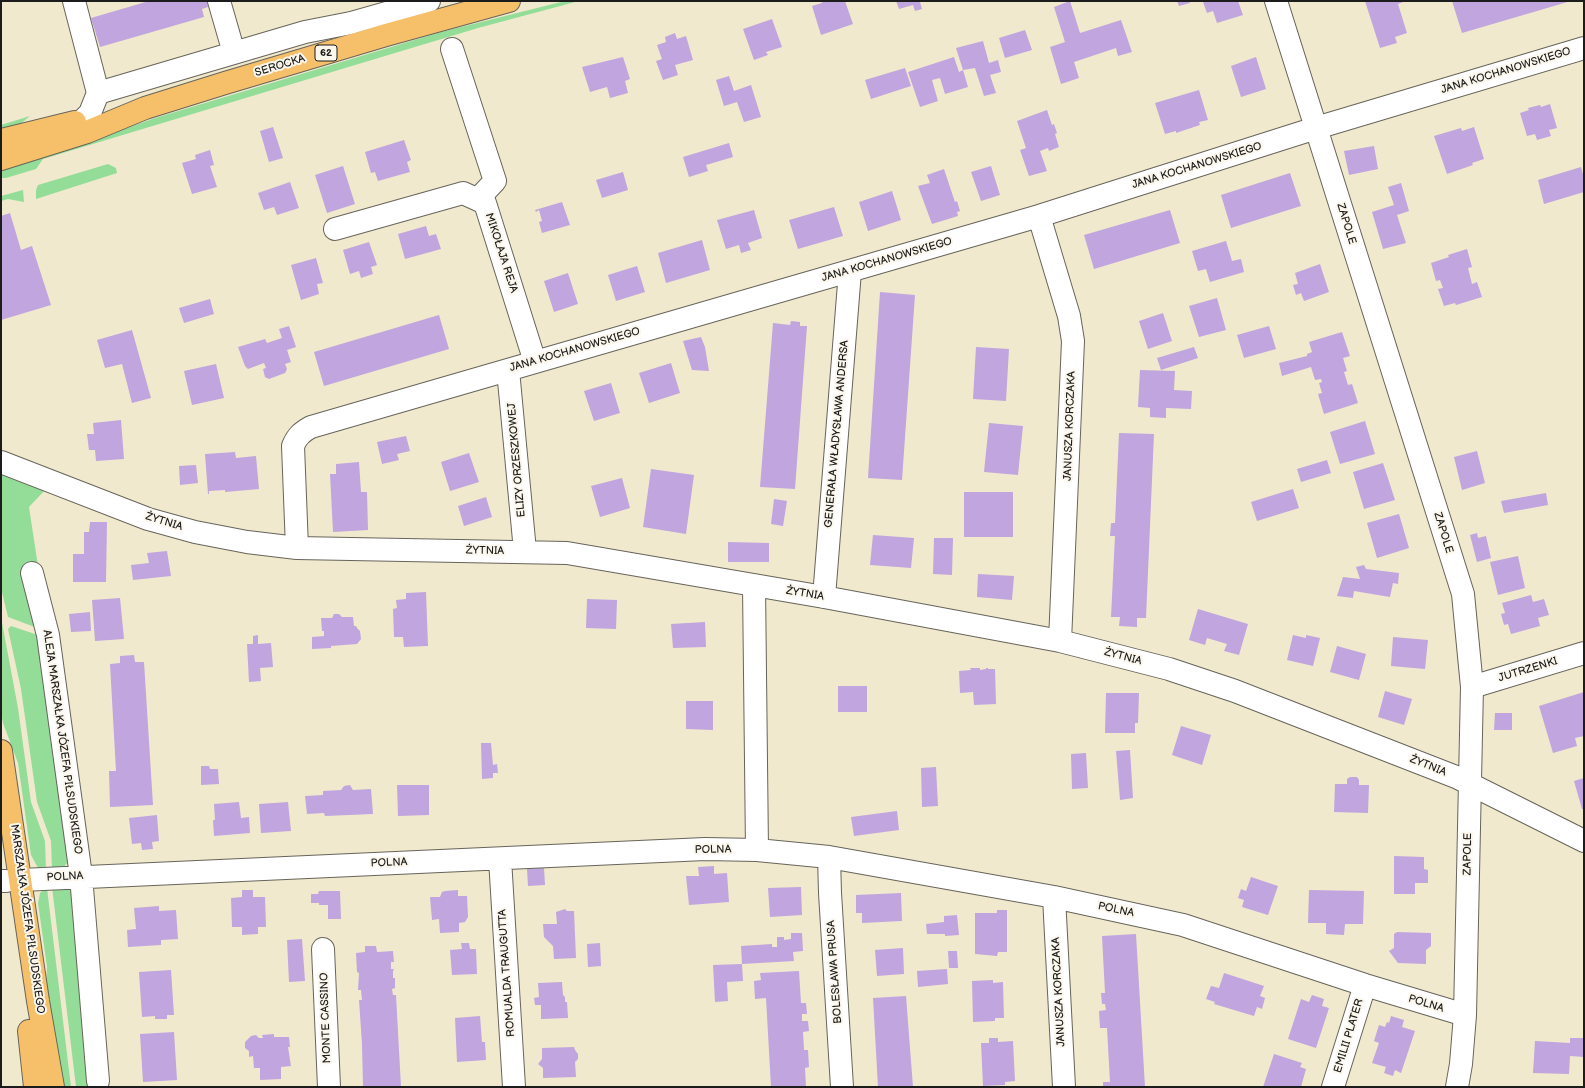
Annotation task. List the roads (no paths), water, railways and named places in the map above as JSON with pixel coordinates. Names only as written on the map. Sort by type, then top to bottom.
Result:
[{"type":"main road","name":"SEROCKA","points":[[1,140],[83,120],[144,108],[393,33],[509,1]]},
{"type":"main road","name":"SEROCKA","points":[[1,160],[87,132],[144,108]]},
{"type":"main road","name":"MARSZAŁKA JÓZEFA PIŁSUDSKIEGO","points":[[1,751],[9,880],[35,1087]]},
{"type":"main road","name":"MARSZAŁKA JÓZEFA PIŁSUDSKIEGO","points":[[1,844],[40,1009],[53,1087]]},
{"type":"street","points":[[74,1],[98,93],[90,113],[83,120]]},
{"type":"street","points":[[219,1],[234,53]]},
{"type":"street","points":[[98,93],[306,32],[351,23],[428,1]]},
{"type":"street","name":"ZAPOLE","points":[[1276,1],[1463,594],[1472,687],[1465,1015],[1461,1064],[1457,1087]]},
{"type":"street","name":"JANA KOCHANOWSKIEGO","points":[[297,548],[292,454],[296,438],[302,431],[311,427],[1039,216],[1316,128],[1584,48]]},
{"type":"street","points":[[452,49],[495,181],[478,199]]},
{"type":"street","name":"MIKOŁAJA REJA","points":[[335,229],[463,193],[485,203],[535,362]]},
{"type":"street","name":"JANUSZA KORCZAKA","points":[[1039,216],[1069,316],[1073,341],[1060,641]]},
{"type":"street","name":"GENERAŁA WŁADYSŁAWA ANDERSA","points":[[824,597],[850,271]]},
{"type":"street","name":"ELIZY ORZESZKOWEJ","points":[[508,370],[526,551]]},
{"type":"street","name":"ŻYTNIA","points":[[1,462],[148,518],[195,532],[247,542],[297,548],[526,551],[567,553],[824,597],[1060,641],[1169,669],[1235,691],[1424,764],[1470,784],[1584,841]]},
{"type":"street","name":"ALEJA MARSZAŁKA JÓZEFA PIŁSUDSKIEGO","points":[[32,573],[48,635],[81,876],[98,1081]]},
{"type":"street","points":[[754,585],[757,850]]},
{"type":"street","name":"JUTRZENKI","points":[[1472,687],[1584,653]]},
{"type":"street","name":"POLNA","points":[[9,880],[705,849],[757,850],[829,857],[1054,897],[1183,924],[1365,985],[1465,1015]]},
{"type":"street","name":"BOLESŁAWA PRUSA","points":[[829,857],[842,1087]]},
{"type":"street","name":"ROMUALDA TRAUGUTTA","points":[[500,859],[514,1087]]},
{"type":"street","name":"JANUSZA KORCZAKA","points":[[1054,897],[1064,1087]]},
{"type":"street","name":"MONTE CASSINO","points":[[323,949],[329,1087]]},
{"type":"street","name":"EMILII PLATER","points":[[1333,1087],[1365,985]]}]
